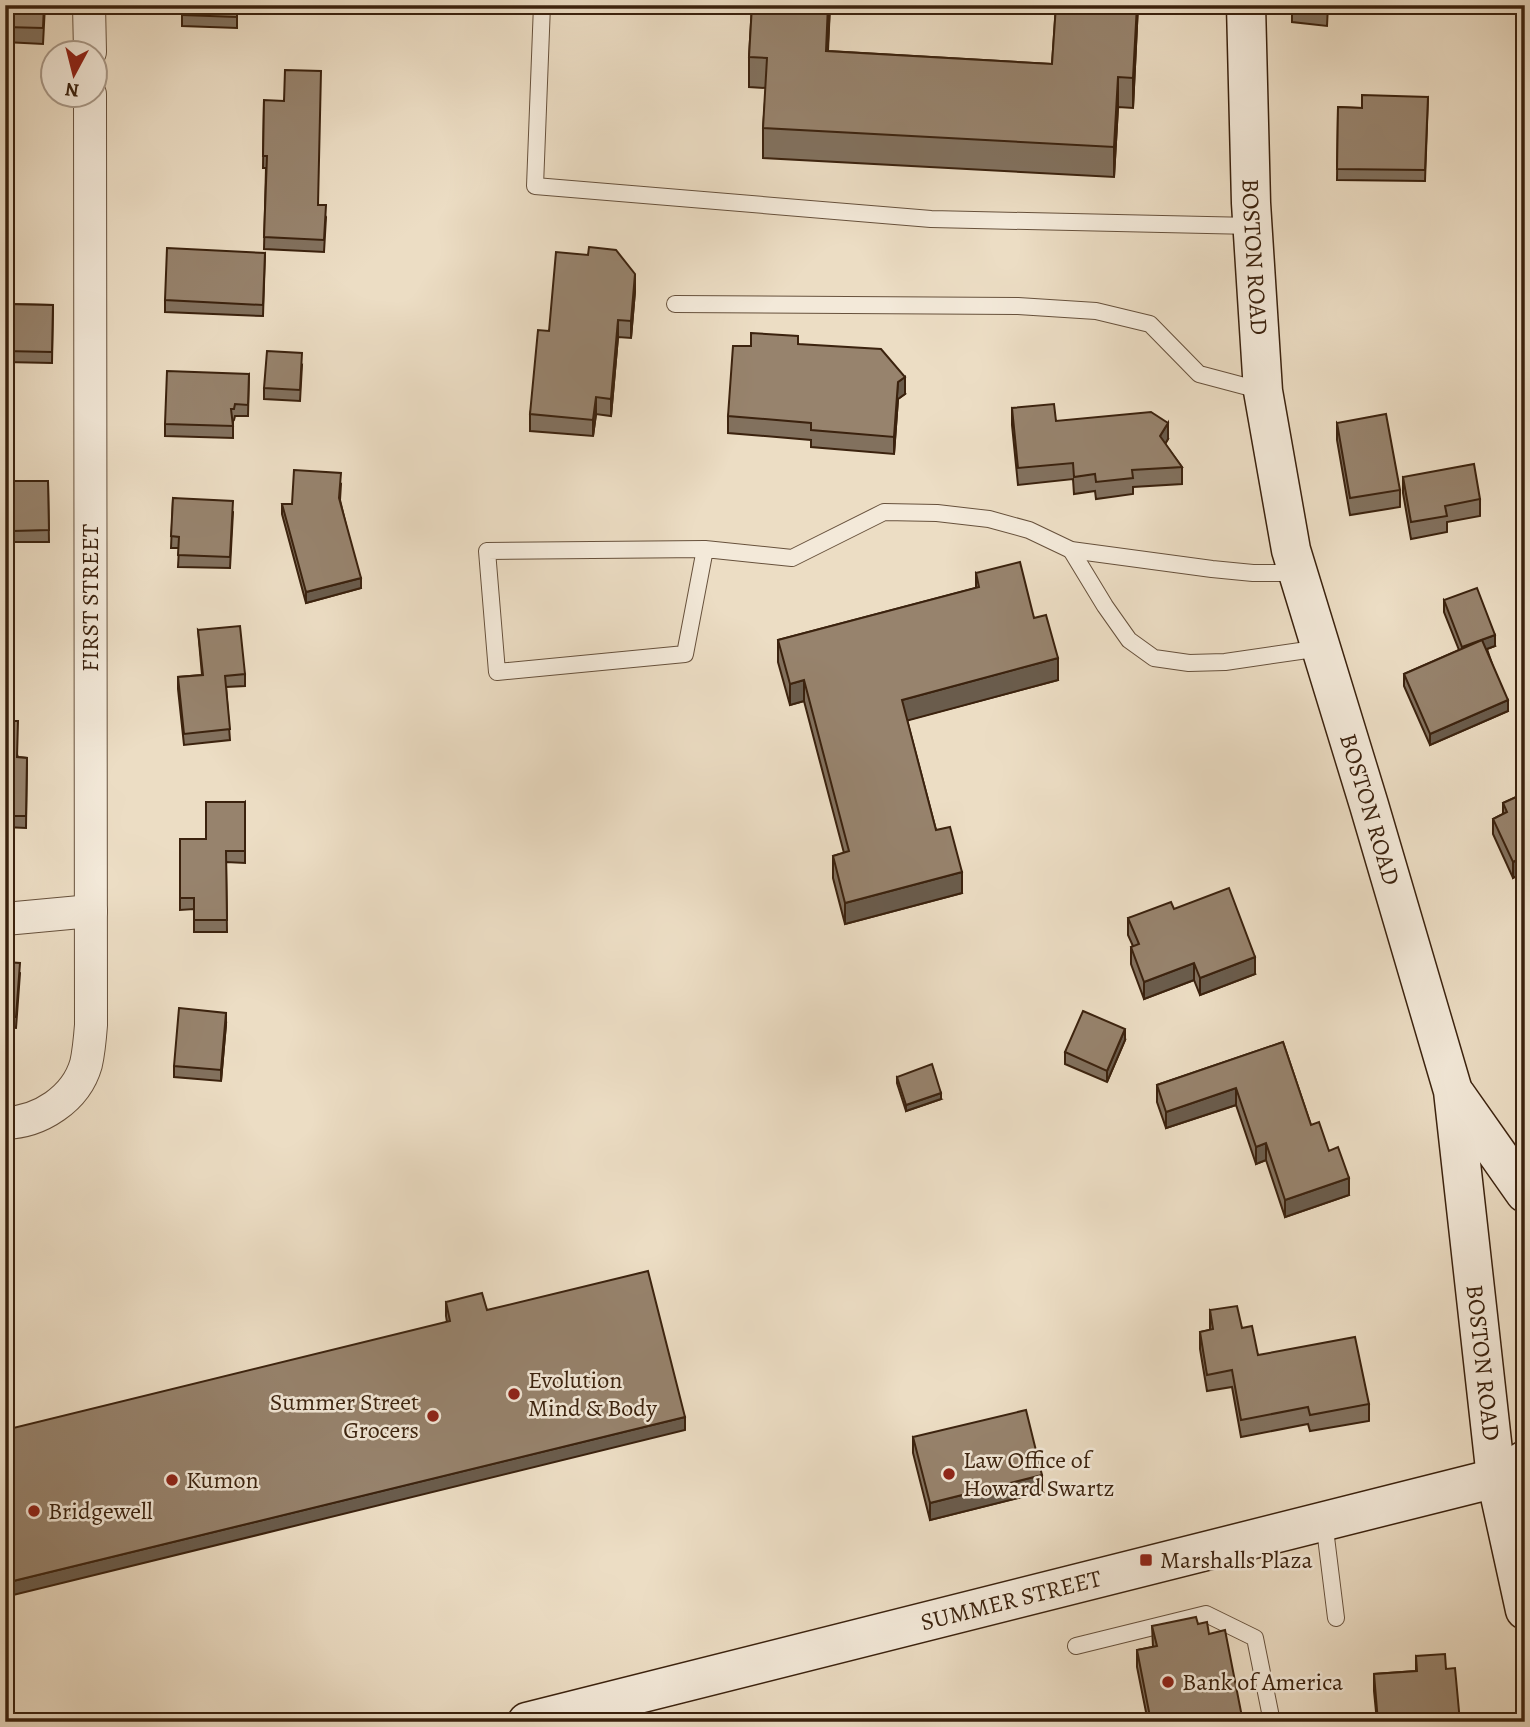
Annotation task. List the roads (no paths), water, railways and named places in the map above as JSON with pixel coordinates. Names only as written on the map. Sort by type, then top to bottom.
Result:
[{"type":"main road","name":"BOSTON ROAD","points":[[1247,5],[1252,226],[1263,391],[1291,550],[1453,1091],[1510,1469],[1525,1608]]},
{"type":"main road","points":[[1453,1091],[1525,1193]]},
{"type":"main road","name":"SUMMER STREET","points":[[527,1722],[1324,1521],[1510,1469]]},
{"type":"main road","points":[[1525,1598],[1525,1608]]},
{"type":"street","points":[[89,5],[89,38]]},
{"type":"street","name":"FIRST STREET","points":[[5,1123],[17,1123],[53,1109],[68,1095],[86,1065],[92,1025],[90,108]]},
{"type":"street","points":[[5,919],[91,911]]},
{"type":"lane","points":[[542,5],[535,186],[931,219],[1252,226]]},
{"type":"lane","points":[[676,304],[1018,306],[1096,311],[1150,324],[1199,374],[1263,391]]},
{"type":"lane","points":[[705,549],[685,654],[498,672],[487,551],[705,549],[792,558],[884,512],[937,513],[989,519],[1029,530],[1071,550],[1212,569],[1298,573]]},
{"type":"lane","points":[[1071,550],[1129,640],[1154,658],[1189,663],[1225,663],[1321,648]]},
{"type":"lane","points":[[1324,1521],[1336,1618]]},
{"type":"lane","points":[[1076,1646],[1206,1614],[1255,1637],[1272,1722]]},
{"type":"place","name":"Evolution Mind & Body","points":[[514,1394]]},
{"type":"place","name":"Summer Street Grocers","points":[[433,1416]]},
{"type":"place","name":"Law Office of Howard Swartz","points":[[949,1474]]},
{"type":"place","name":"Kumon","points":[[172,1480]]},
{"type":"place","name":"Bridgewell","points":[[34,1511]]},
{"type":"place","name":"Marshalls Plaza","points":[[1146,1560]]},
{"type":"place","name":"Bank of America","points":[[1168,1682]]}]
